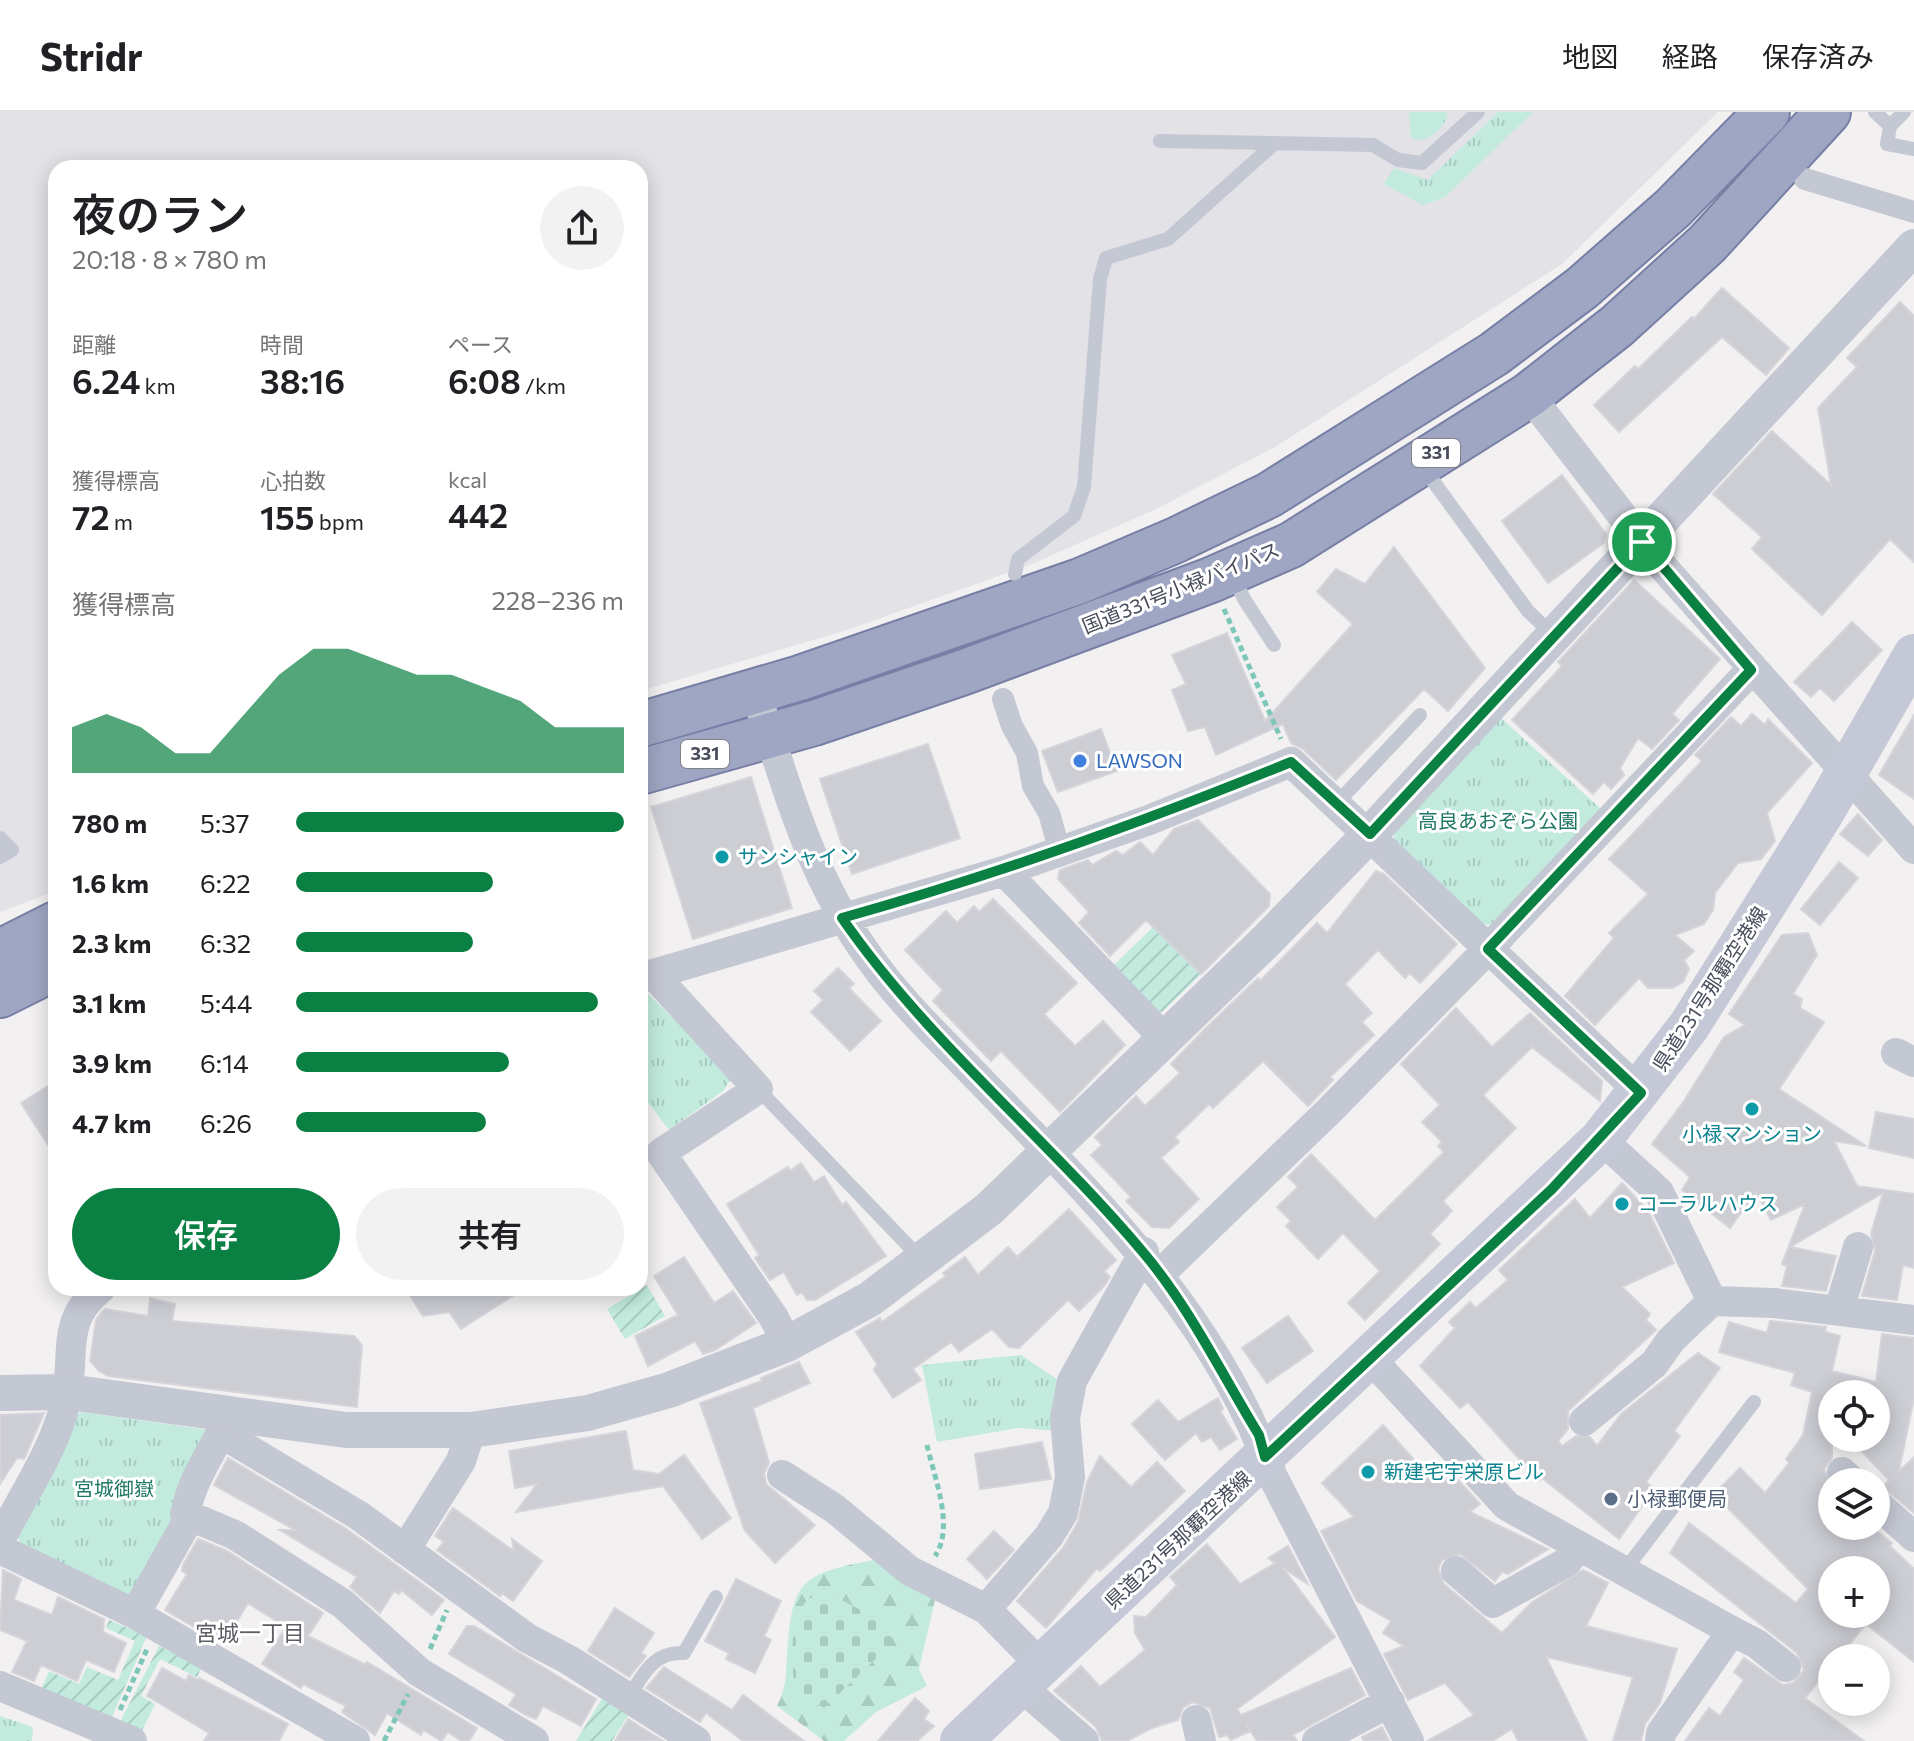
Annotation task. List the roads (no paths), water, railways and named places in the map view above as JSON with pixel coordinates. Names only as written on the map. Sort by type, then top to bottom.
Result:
[{"type":"highway","name":"331","points":[[648,723],[755,691],[1080,581],[1176,540],[1269,495],[1494,354],[1582,288],[1673,208],[1767,112]]},
{"type":"highway","name":"国道331号小禄バイパス","points":[[648,770],[770,736],[964,672],[1221,576],[1291,545],[1529,395],[1617,326],[1707,244],[1828,112]]},
{"type":"highway","points":[[0,952],[48,928]]},
{"type":"highway","points":[[0,995],[48,971]]},
{"type":"main road","name":"県道231号那覇空港線","points":[[961,1741],[1371,1359],[1601,1139],[1641,1093],[1689,1026],[1847,772],[1913,659]]},
{"type":"street","points":[[1805,179],[1914,212]]},
{"type":"street","points":[[0,1393],[68,1392],[346,1430],[471,1430],[588,1413],[669,1390],[787,1344],[870,1299],[989,1209],[1370,834],[1914,247]]},
{"type":"street","points":[[1529,395],[1642,542],[1751,670],[1914,849]]},
{"type":"street","points":[[986,1609],[1049,1536],[1063,1513],[1070,1477],[1065,1418],[1072,1381],[1152,1263],[1329,1111],[1488,949],[1751,670]]},
{"type":"street","points":[[755,691],[806,848],[842,918],[909,1007],[1152,1263],[1186,1310],[1259,1435],[1265,1457],[1409,1741]]},
{"type":"street","points":[[1003,699],[1027,753],[1033,786],[1049,813],[1060,852]]},
{"type":"street","points":[[648,975],[1004,871],[1291,762],[1641,1093]]},
{"type":"street","points":[[1004,871],[1165,1039]]},
{"type":"street","points":[[648,978],[758,1089],[661,1153],[774,1318],[787,1344]]},
{"type":"street","points":[[1601,1139],[1659,1192],[1712,1301]]},
{"type":"street","points":[[1839,1310],[1858,1247]]},
{"type":"street","points":[[0,1540],[63,1418],[68,1392],[72,1325],[91,1296]]},
{"type":"street","points":[[1584,1421],[1654,1364],[1671,1340],[1712,1301],[1839,1310],[1914,1320]]},
{"type":"street","points":[[1371,1359],[1507,1506],[1757,1644],[1786,1667]]},
{"type":"street","points":[[405,1550],[461,1461],[471,1430]]},
{"type":"street","points":[[146,1620],[187,1522],[185,1514],[195,1484],[221,1433],[358,1515],[527,1638],[696,1741]]},
{"type":"street","points":[[782,1475],[835,1509],[870,1541],[921,1577],[986,1609],[1032,1677],[1084,1741]]},
{"type":"street","points":[[185,1514],[235,1535],[343,1604],[419,1672],[534,1741]]},
{"type":"street","points":[[1890,1516],[1914,1537]]},
{"type":"street","points":[[1456,1571],[1493,1603],[1567,1562],[1577,1546]]},
{"type":"street","points":[[0,1549],[146,1620],[355,1741]]},
{"type":"street","points":[[1660,1741],[1661,1733],[1732,1631]]},
{"type":"street","points":[[0,1686],[106,1734]]},
{"type":"street","points":[[1317,1741],[1390,1702]]},
{"type":"lane","points":[[1160,141],[1373,145],[1398,160],[1422,163],[1478,112]]},
{"type":"lane","points":[[1875,112],[1890,126]]},
{"type":"lane","points":[[1904,112],[1890,126],[1887,144],[1914,149]]},
{"type":"lane","points":[[1015,574],[1018,559],[1074,516],[1084,487],[1100,279],[1106,258],[1168,239],[1275,143]]},
{"type":"lane","points":[[1420,464],[1528,611],[1554,635]]},
{"type":"lane","points":[[1221,576],[1244,599],[1274,645]]},
{"type":"lane","points":[[1337,803],[1420,715]]},
{"type":"lane","points":[[0,838],[12,850],[0,857]]},
{"type":"lane","points":[[758,1089],[923,1261]]},
{"type":"lane","points":[[1624,1571],[1754,1402]]},
{"type":"lane","points":[[628,1698],[653,1661],[668,1652],[684,1653],[716,1597]]},
{"type":"place","name":"LAWSON","points":[[1080,761]]},
{"type":"place","name":"サンシャイン","points":[[722,857]]},
{"type":"place","name":"小禄マンション","points":[[1752,1109]]},
{"type":"place","name":"コーラルハウス","points":[[1622,1204]]},
{"type":"place","name":"新建宅宇栄原ビル","points":[[1368,1472]]},
{"type":"place","name":"小禄郵便局","points":[[1611,1499]]},
{"type":"district","name":"宮城一丁目","points":[[250,1633]]},
{"type":"park label","name":"高良あおぞら公園","points":[[1498,821]]},
{"type":"park label","name":"宮城御嶽","points":[[114,1489]]}]
